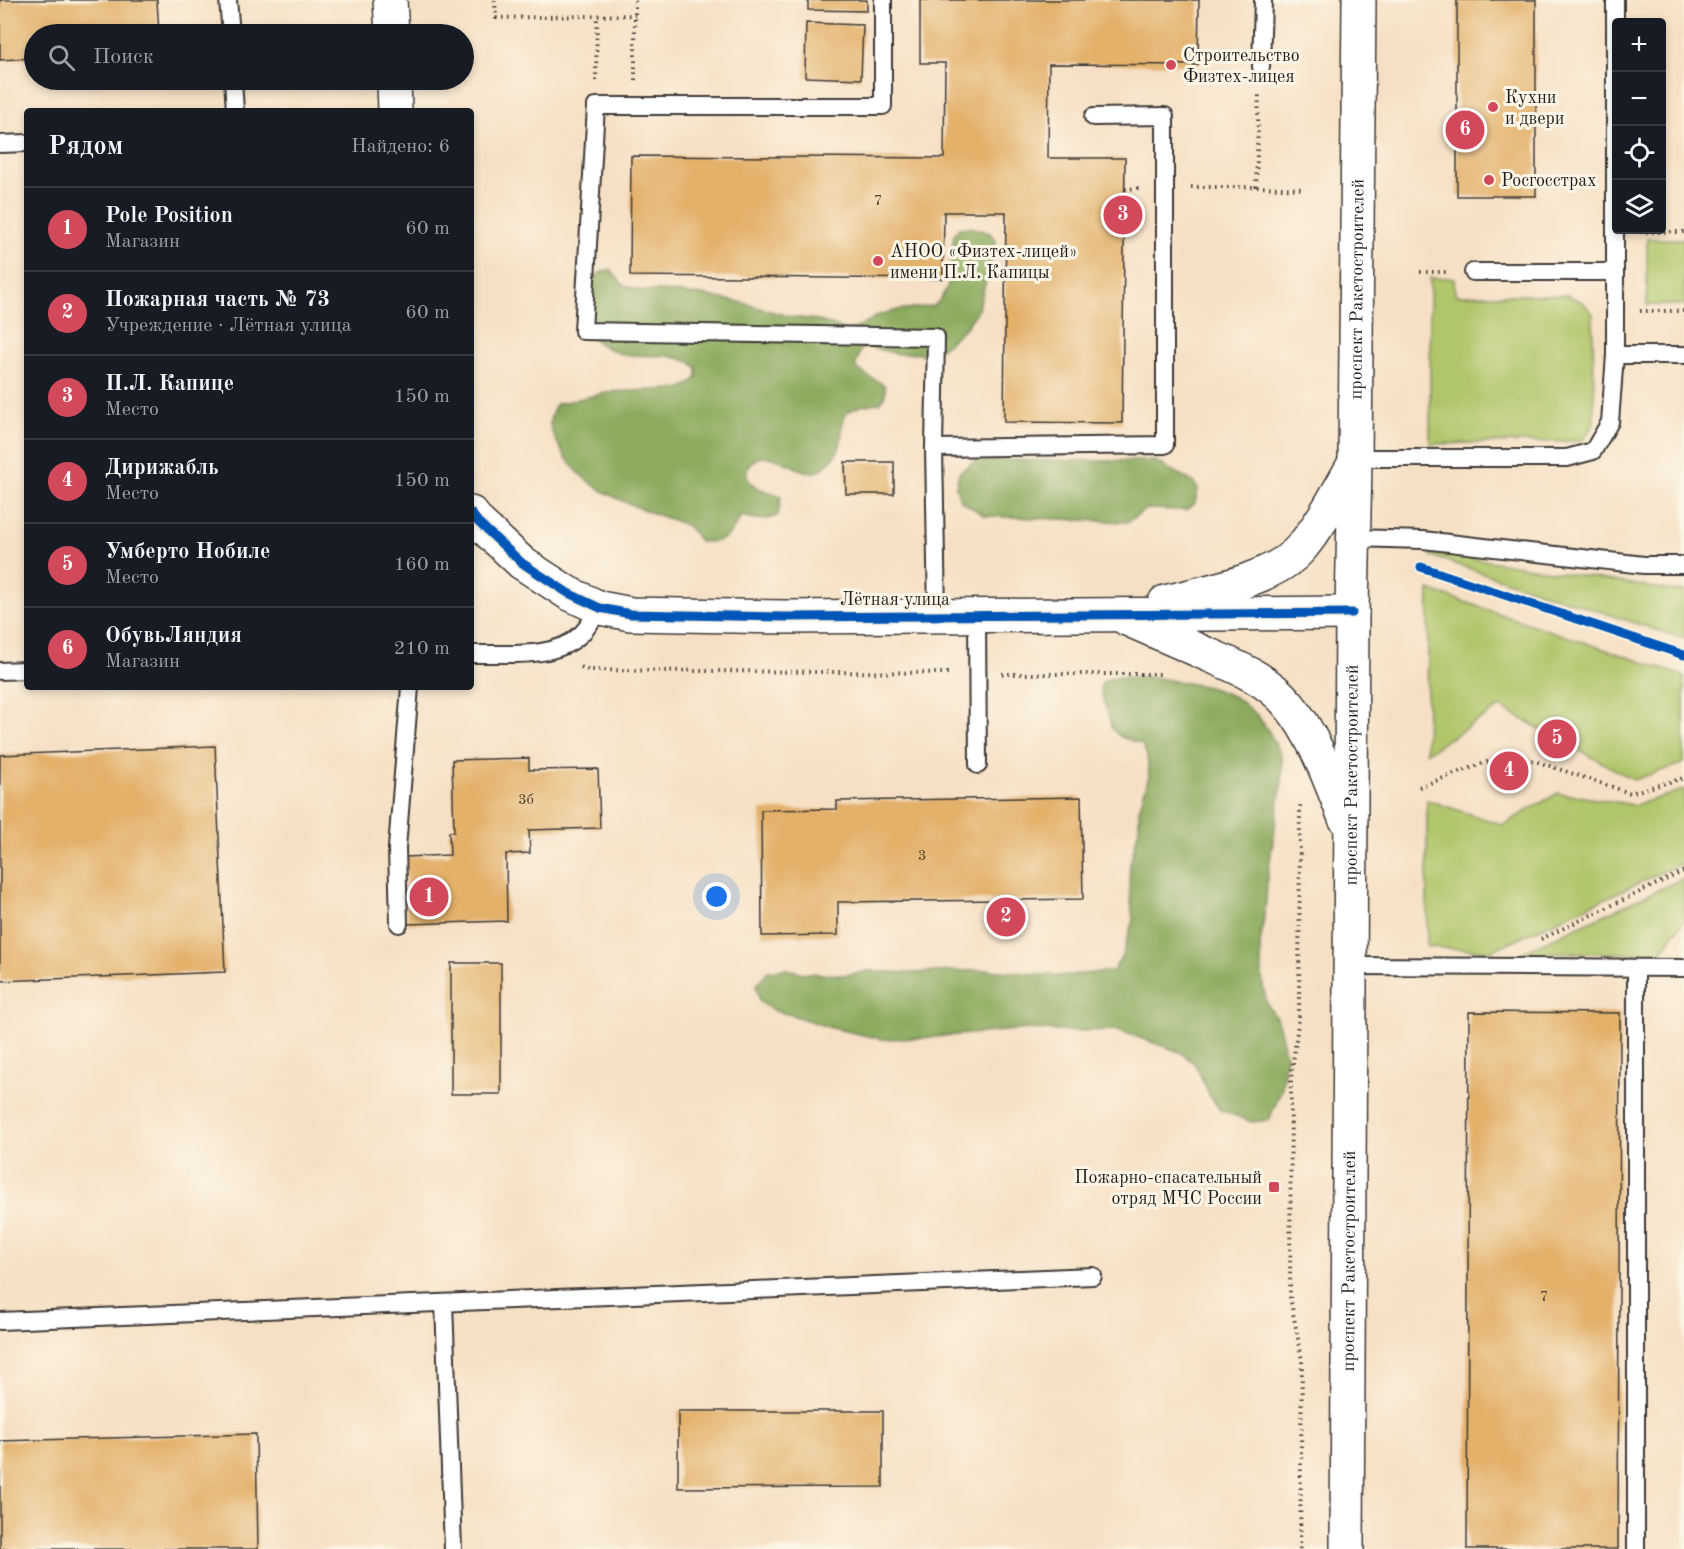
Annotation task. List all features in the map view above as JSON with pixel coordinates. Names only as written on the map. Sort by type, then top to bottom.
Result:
[{"type":"street","points":[[390,0],[391,24]]},
{"type":"street","name":"проспект Ракетостроителей","points":[[1347,1549],[1352,613],[1359,0]]},
{"type":"street","points":[[394,90],[395,108]]},
{"type":"street","points":[[1117,615],[1239,583],[1275,568],[1300,550],[1325,515],[1355,460]]},
{"type":"street","name":"Лётная улица","points":[[474,517],[522,563],[568,593],[600,608],[630,614],[784,617],[1352,613]]},
{"type":"street","points":[[1117,615],[1238,668],[1266,685],[1286,701],[1299,717],[1326,769],[1351,835]]},
{"type":"lane","points":[[228,0],[230,24]]},
{"type":"lane","points":[[883,0],[883,106],[596,106],[583,331],[936,337],[934,448],[937,616]]},
{"type":"lane","points":[[1260,67],[1263,0]]},
{"type":"lane","points":[[1615,0],[1615,180]]},
{"type":"lane","points":[[234,90],[235,108]]},
{"type":"lane","points":[[934,448],[1165,445],[1165,116],[1093,117]]},
{"type":"lane","points":[[0,144],[24,143]]},
{"type":"lane","points":[[1355,460],[1567,458],[1593,451],[1610,422],[1615,355],[1615,234]]},
{"type":"lane","points":[[1473,272],[1616,272]]},
{"type":"lane","points":[[1615,355],[1684,355]]},
{"type":"lane","points":[[1354,538],[1423,540],[1644,565],[1684,565]]},
{"type":"lane","points":[[474,654],[544,652],[564,647],[581,634],[600,608]]},
{"type":"lane","points":[[977,615],[978,765]]},
{"type":"lane","points":[[0,671],[24,670]]},
{"type":"lane","points":[[399,924],[397,848],[410,690]]},
{"type":"lane","points":[[1350,966],[1684,968]]},
{"type":"lane","points":[[1636,969],[1628,1043],[1636,1549]]},
{"type":"lane","points":[[0,1321],[1093,1276]]},
{"type":"lane","points":[[444,1303],[453,1549]]},
{"type":"path","points":[[495,0],[496,18],[635,15]]},
{"type":"path","points":[[634,105],[635,0]]},
{"type":"path","points":[[596,106],[597,15]]},
{"type":"path","points":[[1256,187],[1260,67]]},
{"type":"path","points":[[1165,188],[1304,189]]},
{"type":"path","points":[[1666,232],[1684,232]]},
{"type":"path","points":[[1616,311],[1684,311]]},
{"type":"path","points":[[1421,567],[1684,655]]},
{"type":"path","points":[[544,652],[588,670],[948,673]]},
{"type":"path","points":[[995,674],[1169,674]]},
{"type":"path","points":[[1419,787],[1511,753],[1630,793],[1684,778]]},
{"type":"path","points":[[1300,802],[1299,1016],[1291,1078],[1290,1297],[1302,1360],[1300,1549]]},
{"type":"path","points":[[1537,942],[1684,872]]},
{"type":"green space","points":[[970,227],[990,233],[996,240],[977,312],[966,327],[942,348],[924,355],[898,354],[869,347],[861,349],[855,367],[885,386],[885,396],[880,403],[861,406],[850,411],[844,418],[840,444],[836,454],[827,464],[818,471],[811,472],[774,458],[761,457],[751,462],[748,467],[747,477],[750,482],[758,488],[781,496],[778,515],[764,519],[741,516],[726,538],[715,542],[699,541],[685,525],[615,497],[589,482],[568,460],[551,430],[550,420],[557,404],[610,392],[682,388],[697,377],[697,368],[690,362],[672,356],[624,355],[592,338],[588,329],[594,277],[602,272],[611,270],[623,285],[641,291],[702,295],[739,302],[791,317],[817,320],[845,330],[855,329],[879,315],[897,310],[933,306],[940,300],[948,285],[954,235],[959,228]]},
{"type":"green space","points":[[1647,239],[1684,239],[1684,305],[1647,305]]},
{"type":"green space","points":[[1430,278],[1454,278],[1455,295],[1567,295],[1583,302],[1593,314],[1594,424],[1582,441],[1430,444]]},
{"type":"green space","points":[[975,460],[1155,461],[1193,482],[1198,489],[1195,503],[1186,510],[1146,509],[1128,522],[985,516],[960,500],[956,487],[959,473]]},
{"type":"green space","points":[[1433,552],[1684,591],[1684,639],[1431,556]]},
{"type":"green space","points":[[1429,590],[1684,676],[1684,763],[1634,780],[1500,707],[1426,753]]},
{"type":"green space","points":[[1115,677],[1153,677],[1209,687],[1235,697],[1257,715],[1268,730],[1282,758],[1282,780],[1260,945],[1263,987],[1267,1004],[1277,1019],[1286,1055],[1282,1088],[1269,1120],[1252,1122],[1220,1110],[1210,1096],[1195,1064],[1180,1052],[1117,1030],[1028,1029],[881,1039],[828,1027],[775,1011],[760,1002],[756,985],[768,971],[786,969],[804,973],[846,975],[869,971],[908,973],[987,970],[1059,976],[1113,971],[1122,956],[1133,920],[1129,882],[1130,864],[1139,829],[1139,810],[1149,776],[1147,756],[1142,744],[1121,737],[1112,729],[1100,689],[1103,681]]},
{"type":"green space","points":[[1684,790],[1684,862],[1491,951],[1427,947],[1427,800],[1503,825],[1558,793],[1635,805]]},
{"type":"green space","points":[[1684,878],[1684,920],[1660,954],[1523,952]]},
{"type":"building","points":[[0,0],[157,0],[158,24],[24,24],[24,59],[0,60]]},
{"type":"building","points":[[808,0],[867,0],[867,11],[808,10]]},
{"type":"building","points":[[920,0],[1199,0],[1198,65],[1049,64],[1048,158],[1125,158],[1122,423],[1004,422],[1006,212],[944,212],[943,279],[630,276],[631,156],[944,158],[945,63],[920,63]]},
{"type":"building","points":[[1457,0],[1536,0],[1536,196],[1457,196]]},
{"type":"building","points":[[806,23],[863,25],[861,79],[805,77]]},
{"type":"building","points":[[845,462],[894,462],[894,494],[846,494]]},
{"type":"building","points":[[215,746],[225,972],[0,981],[0,755]]},
{"type":"building","points":[[529,758],[529,770],[598,769],[600,828],[529,830],[530,853],[506,854],[507,921],[407,924],[405,857],[450,855],[449,832],[454,832],[452,760]]},
{"type":"building","points":[[1081,797],[1083,899],[838,902],[838,935],[762,936],[761,810],[837,809],[837,801]]},
{"type":"building","points":[[451,963],[501,963],[501,1094],[451,1094]]},
{"type":"building","points":[[1469,1012],[1620,1013],[1618,1549],[1467,1549]]},
{"type":"building","points":[[678,1411],[883,1411],[883,1487],[678,1488]]},
{"type":"building","points":[[256,1434],[258,1549],[0,1549],[0,1441]]},
{"type":"cycle path","points":[[474,517],[522,563],[568,593],[600,608],[631,614],[785,617],[1352,613]]},
{"type":"cycle path","points":[[1421,567],[1684,655]]},
{"type":"place","name":"Строительство Физтех-лицея","points":[[1171,65]]},
{"type":"place","name":"Кухни и двери","points":[[1493,107]]},
{"type":"place","name":"ОбувьЛяндия","points":[[1465,130]]},
{"type":"place","name":"Росгосстрах","points":[[1489,180]]},
{"type":"place","name":"П.Л. Капице","points":[[1123,215]]},
{"type":"place","name":"АНОО «Физтех-лицей» имени П.Л. Капицы","points":[[878,261]]},
{"type":"place","name":"Умберто Нобиле","points":[[1557,739]]},
{"type":"place","name":"Дирижабль","points":[[1509,771]]},
{"type":"place","name":"Pole Position","points":[[429,897]]},
{"type":"place","name":"Пожарная часть № 73","points":[[1006,917]]},
{"type":"place","name":"Пожарно-спасательный отряд МЧС России","points":[[1274,1187]]}]
